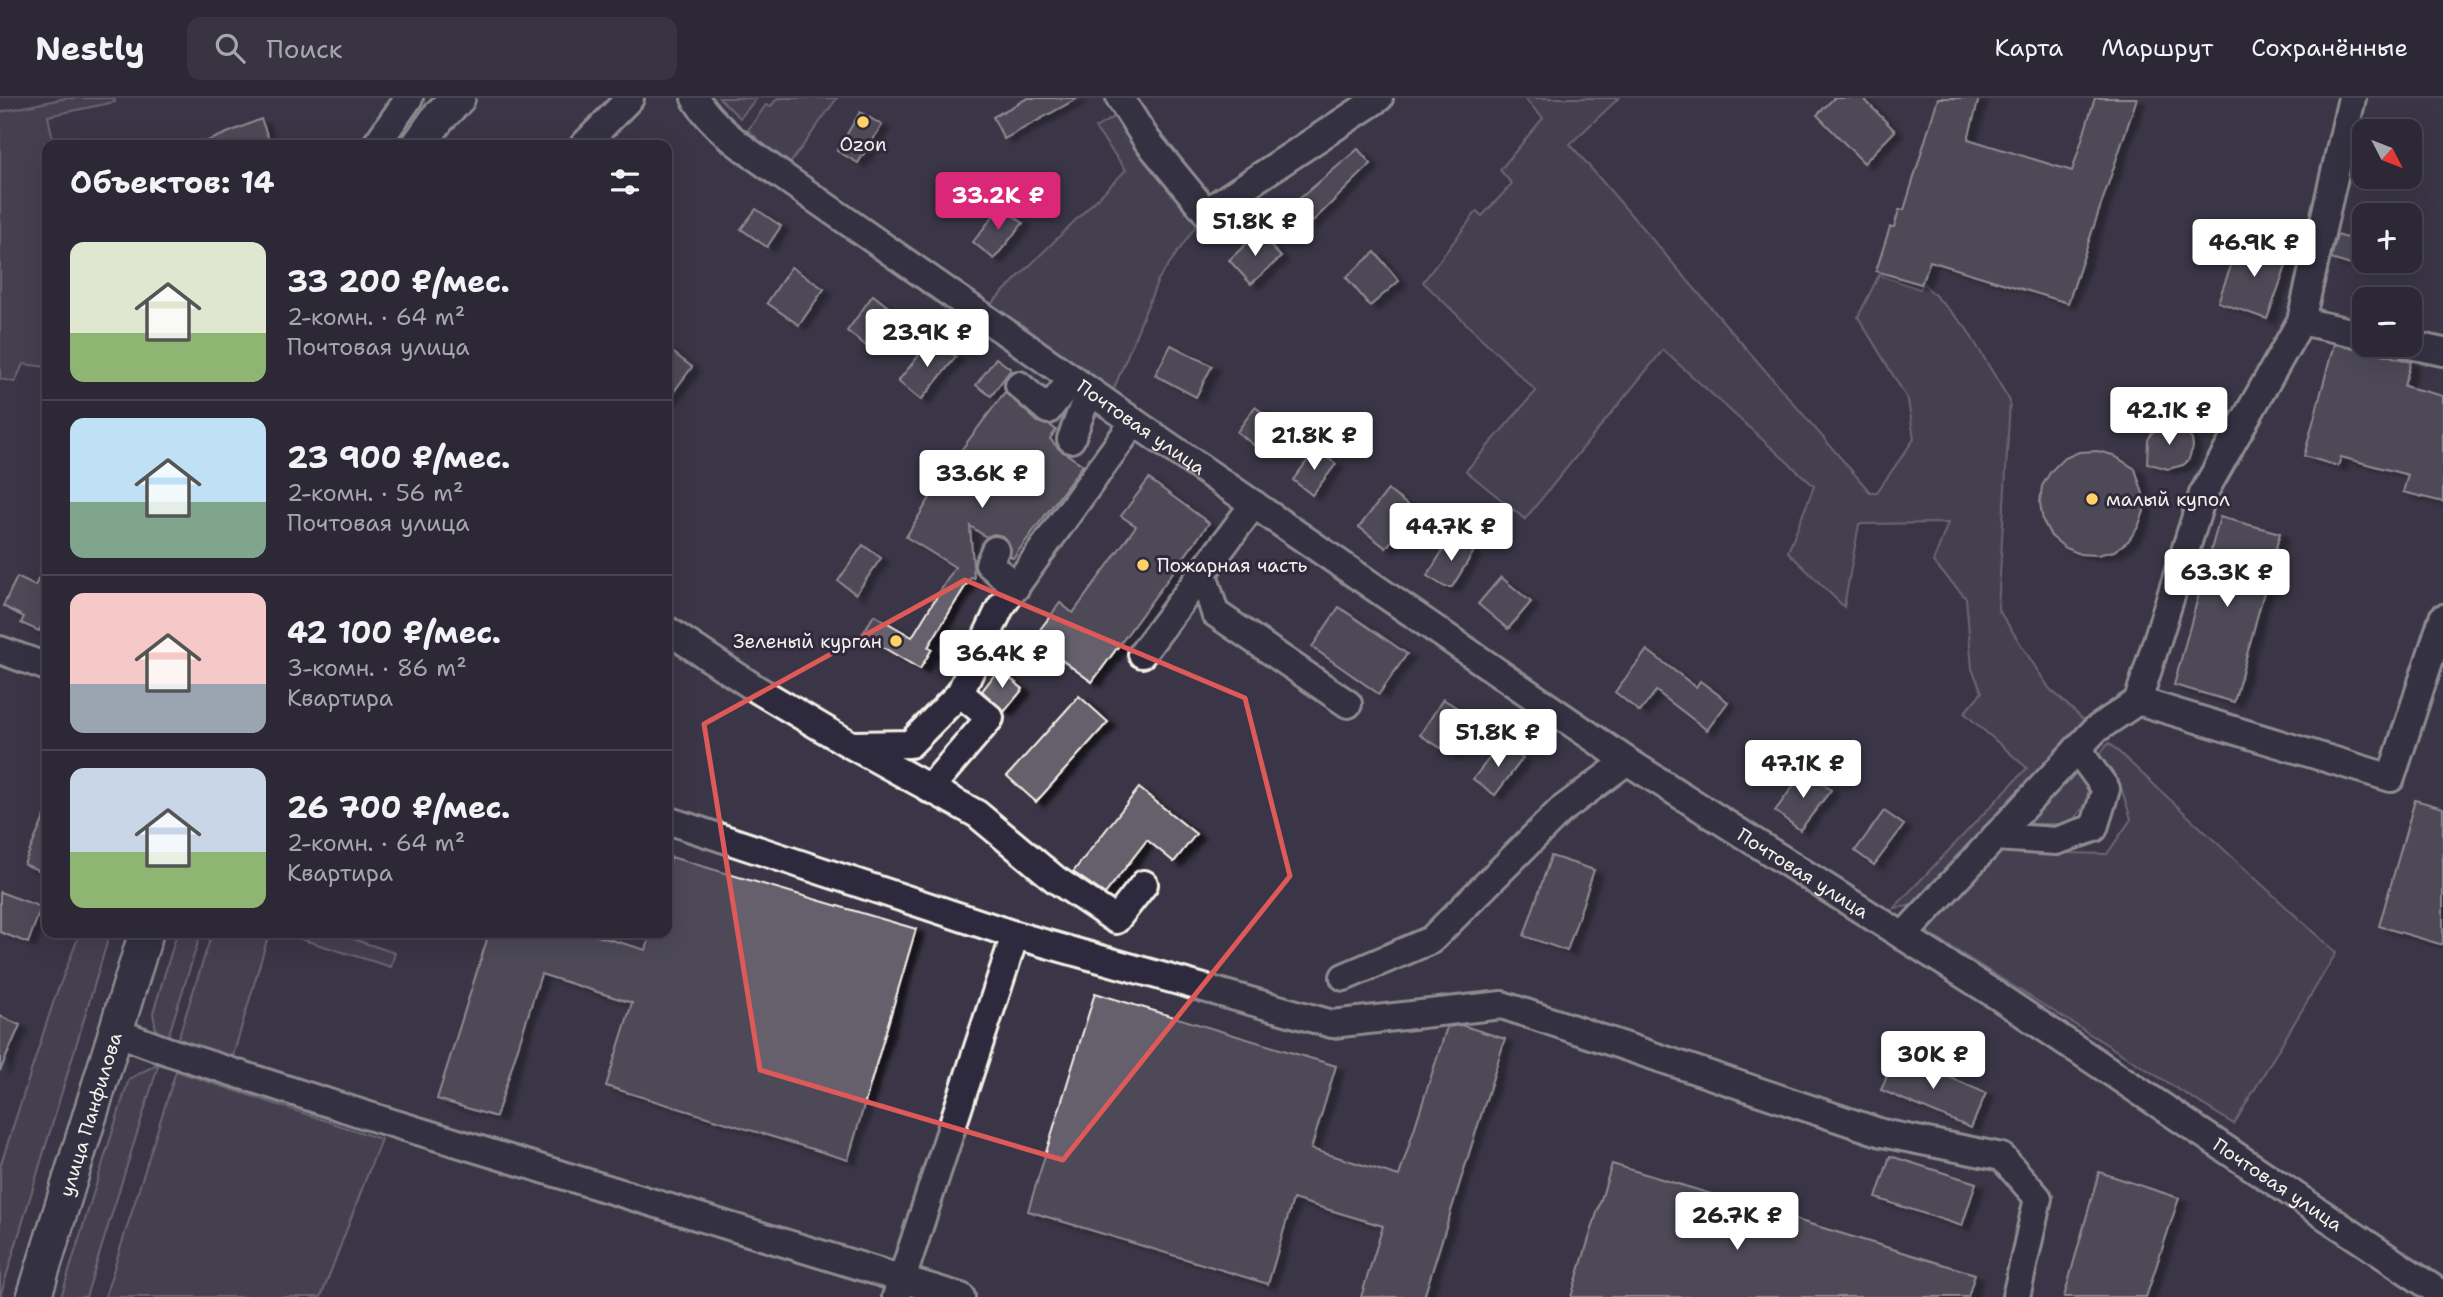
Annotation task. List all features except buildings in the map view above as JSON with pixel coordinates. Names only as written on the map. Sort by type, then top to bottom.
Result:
[{"type":"main road","points":[[423,140],[438,118],[458,98]]},
{"type":"main road","name":"улица Панфилова","points":[[34,1297],[144,938]]},
{"type":"street","points":[[380,140],[410,98]]},
{"type":"street","points":[[589,140],[630,98]]},
{"type":"street","name":"Почтовая улица","points":[[695,98],[706,114],[728,135],[781,175],[1627,761],[1996,995],[2443,1295]]},
{"type":"street","points":[[1120,98],[1146,139],[1206,212],[1379,98]]},
{"type":"street","points":[[1903,936],[2095,730],[2137,701],[2203,494],[2301,321],[2352,98]]},
{"type":"street","points":[[2301,321],[2352,332]]},
{"type":"street","points":[[2422,348],[2443,352]]},
{"type":"street","points":[[1019,385],[1048,410],[1082,386]]},
{"type":"street","points":[[1071,439],[1083,407],[1082,386]]},
{"type":"street","points":[[851,746],[910,744],[960,693],[1000,608],[1134,422]]},
{"type":"street","points":[[1142,654],[1254,504]]},
{"type":"street","points":[[995,550],[989,564],[1016,587]]},
{"type":"street","points":[[1203,574],[1215,613],[1348,704]]},
{"type":"street","points":[[2137,701],[2390,778],[2443,618]]},
{"type":"street","points":[[672,634],[851,746],[977,814],[1055,879],[1116,920],[1144,884]]},
{"type":"street","points":[[0,650],[42,665]]},
{"type":"street","points":[[929,789],[990,718],[960,693]]},
{"type":"street","points":[[1995,837],[2056,841],[2094,828],[2106,789],[2077,749]]},
{"type":"street","points":[[1345,977],[1431,940],[1560,811],[1627,761]]},
{"type":"street","points":[[672,822],[1015,934],[1332,1024],[1502,1005],[1882,1133],[2002,1157],[2038,1199],[2016,1297]]},
{"type":"street","points":[[899,1288],[1015,934]]},
{"type":"street","points":[[116,1032],[170,1052],[899,1288],[961,1297]]},
{"type":"highlighted area","points":[[965,580],[1245,698],[1290,876],[1063,1160],[760,1070],[704,724]]},
{"type":"shaded area","points":[[66,98],[114,98],[115,102],[48,116],[53,140],[42,140],[42,366],[23,364],[15,382],[0,379],[0,112]]},
{"type":"shaded area","points":[[719,98],[757,98],[740,118]]},
{"type":"shaded area","points":[[778,98],[837,98],[787,168],[748,130],[766,105],[770,107]]},
{"type":"shaded area","points":[[1524,98],[1619,98],[1570,144],[1870,492],[1877,492],[1914,439],[1908,400],[1858,317],[1879,275],[1920,289],[1923,283],[1965,326],[2010,401],[1998,609],[2049,688],[2085,721],[1915,905],[1894,908],[2027,768],[1964,713],[1982,692],[1972,669],[1966,598],[1933,562],[1948,523],[1859,524],[1844,607],[1788,552],[1814,486],[1663,350],[1525,519],[1466,471],[1536,391],[1423,282],[1477,211],[1482,216],[1512,184],[1500,170],[1543,118]]},
{"type":"shaded area","points":[[1119,114],[1198,223],[1158,280],[1113,391],[1084,374],[991,304],[1126,170],[1095,128]]},
{"type":"shaded area","points":[[2109,743],[2336,953],[2234,1124],[1925,931],[1991,851],[2107,854],[2131,819],[2119,781],[2097,757]]},
{"type":"shaded area","points":[[2067,771],[2080,774],[2088,784],[2087,803],[2074,819],[2062,824],[2031,824],[2009,832]]},
{"type":"shaded area","points":[[78,938],[108,938],[0,1297],[0,1167],[54,1000]]},
{"type":"shaded area","points":[[176,938],[199,938],[167,1040],[157,1035],[153,1013]]},
{"type":"shaded area","points":[[210,938],[268,938],[231,1063],[176,1045]]},
{"type":"shaded area","points":[[297,938],[350,938],[395,953],[391,967]]},
{"type":"shaded area","points":[[159,1063],[86,1297],[61,1297],[129,1079]]},
{"type":"shaded area","points":[[176,1071],[381,1139],[321,1297],[105,1297]]},
{"type":"place","name":"Ozon","points":[[863,122]]},
{"type":"place","name":"малый купол","points":[[2092,499]]},
{"type":"place","name":"Пожарная часть","points":[[1143,565]]},
{"type":"place","name":"Зеленый курган","points":[[896,641]]}]
